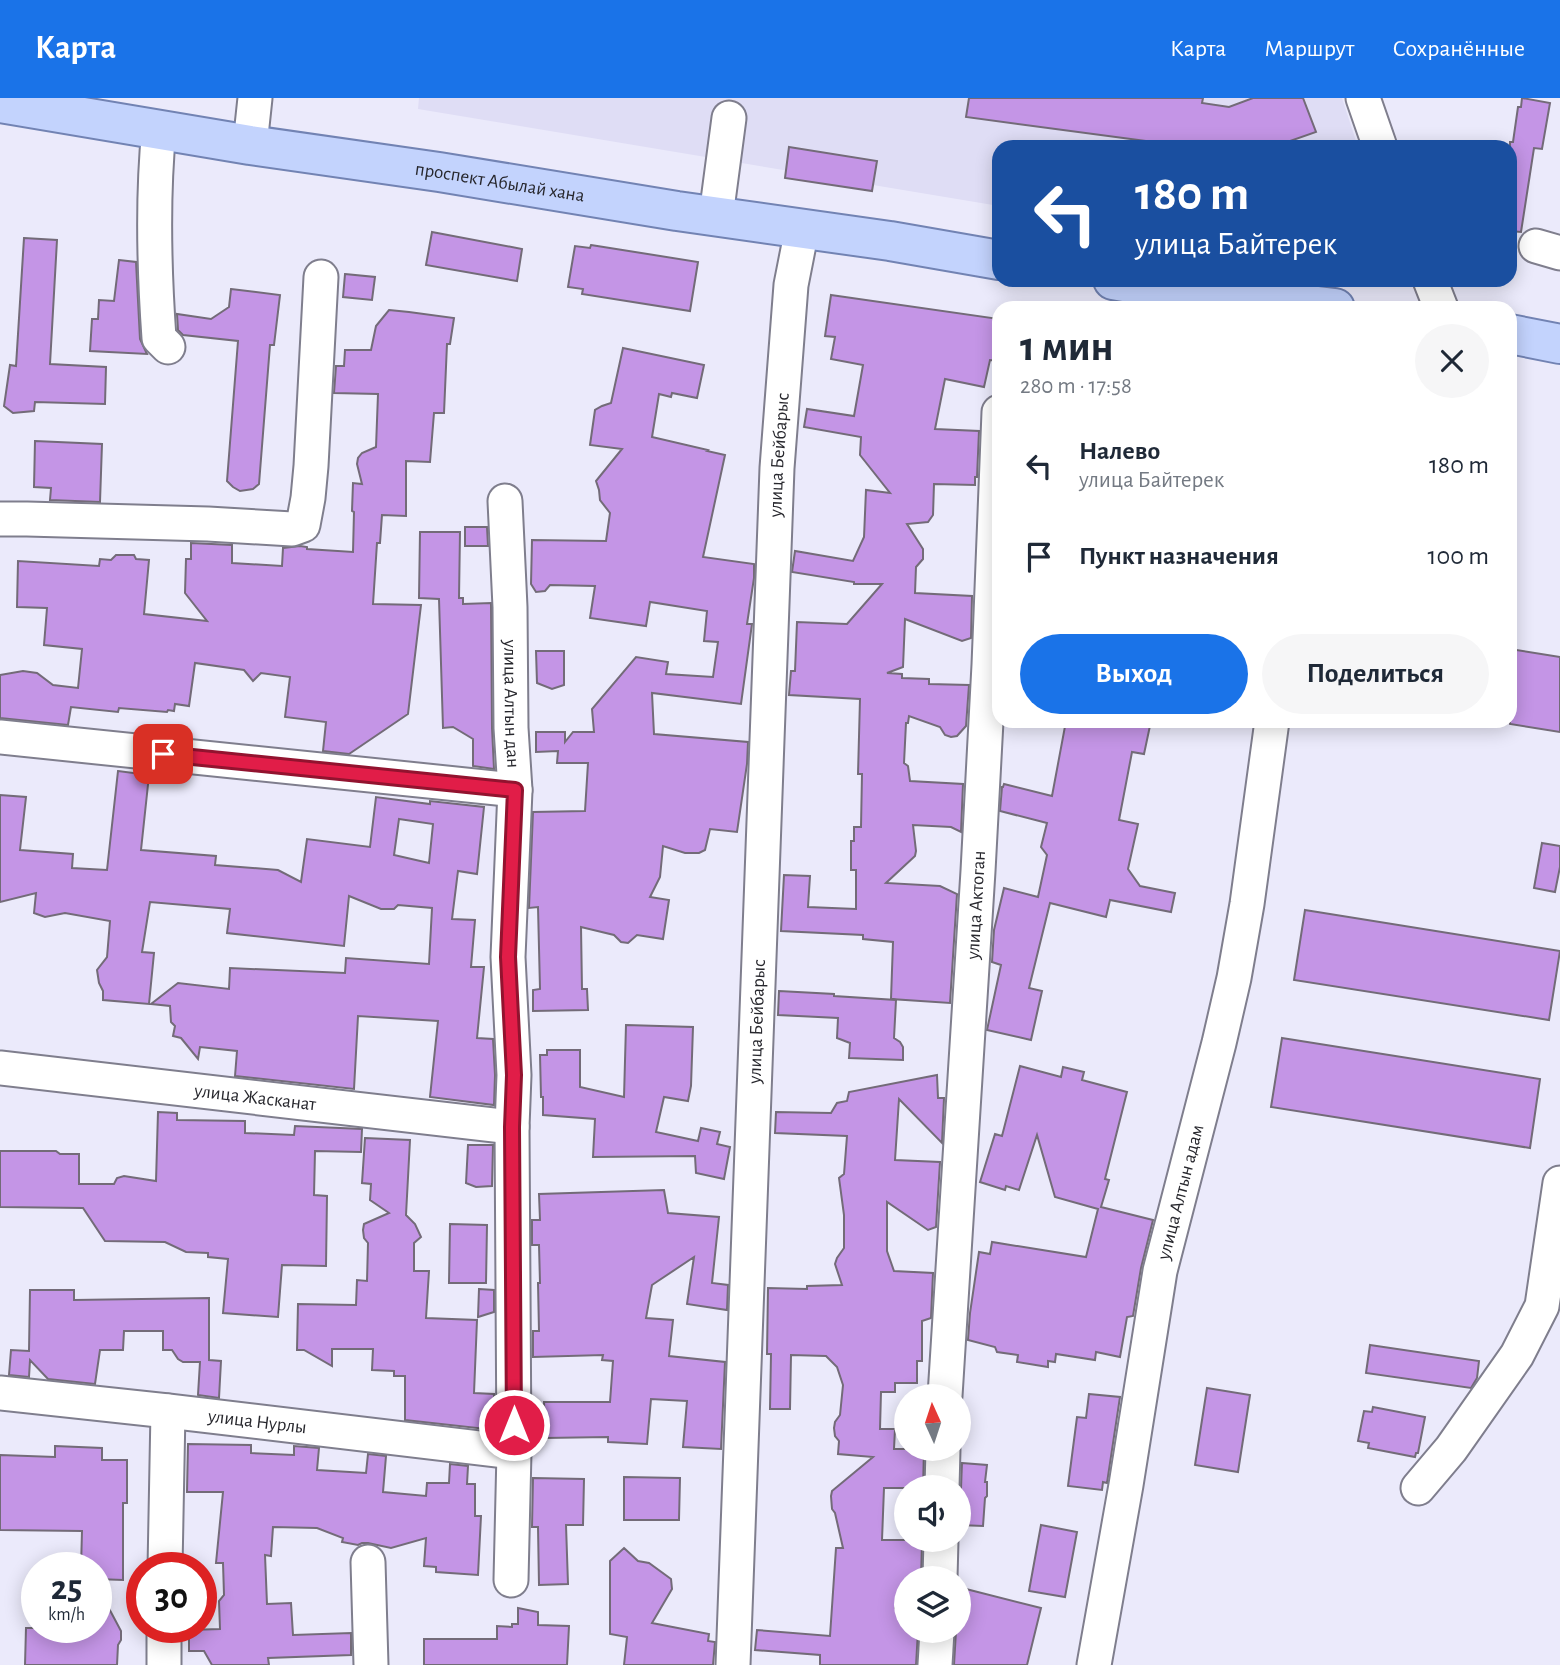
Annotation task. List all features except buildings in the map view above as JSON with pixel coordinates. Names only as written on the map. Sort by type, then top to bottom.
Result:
[{"type":"main road","name":"проспект Абылай хана","points":[[0,103],[250,145],[890,241],[992,259]]},
{"type":"main road","points":[[1162,287],[1307,301]]},
{"type":"main road","points":[[1517,335],[1560,344]]},
{"type":"street","points":[[250,145],[256,98]]},
{"type":"street","points":[[1363,98],[1378,140]]},
{"type":"street","points":[[716,216],[729,118]]},
{"type":"street","points":[[159,129],[155,260],[159,338],[168,347]]},
{"type":"street","name":"улица Бейбарыс","points":[[733,1665],[777,468],[791,285],[802,229]]},
{"type":"street","points":[[0,520],[208,524],[292,529],[303,525],[311,466],[321,277]]},
{"type":"street","name":"улица Алтын дан","points":[[505,502],[515,790],[508,957],[514,1075],[514,1452],[510,1580]]},
{"type":"street","name":"улица Актоган","points":[[946,1384],[985,742],[992,577]]},
{"type":"street","name":"улица Алтын адам","points":[[1094,1665],[1160,1271],[1234,978],[1271,728]]},
{"type":"street","points":[[0,737],[515,790]]},
{"type":"street","name":"улица Жасканат","points":[[0,1068],[512,1127]]},
{"type":"street","points":[[1418,1488],[1451,1449],[1517,1355],[1542,1306],[1560,1183]]},
{"type":"street","name":"улица Нурлы","points":[[0,1393],[514,1452]]},
{"type":"street","points":[[165,1552],[168,1411]]},
{"type":"street","points":[[368,1562],[371,1665]]},
{"type":"street","points":[[164,1643],[164,1665]]},
{"type":"street","points":[[935,1665],[936,1643]]},
{"type":"shaded area","points":[[419,98],[1342,98],[1356,140],[992,140],[992,205],[418,109]]},
{"type":"route","points":[[163,754],[515,790],[508,957],[514,1075],[514,1425]]}]
